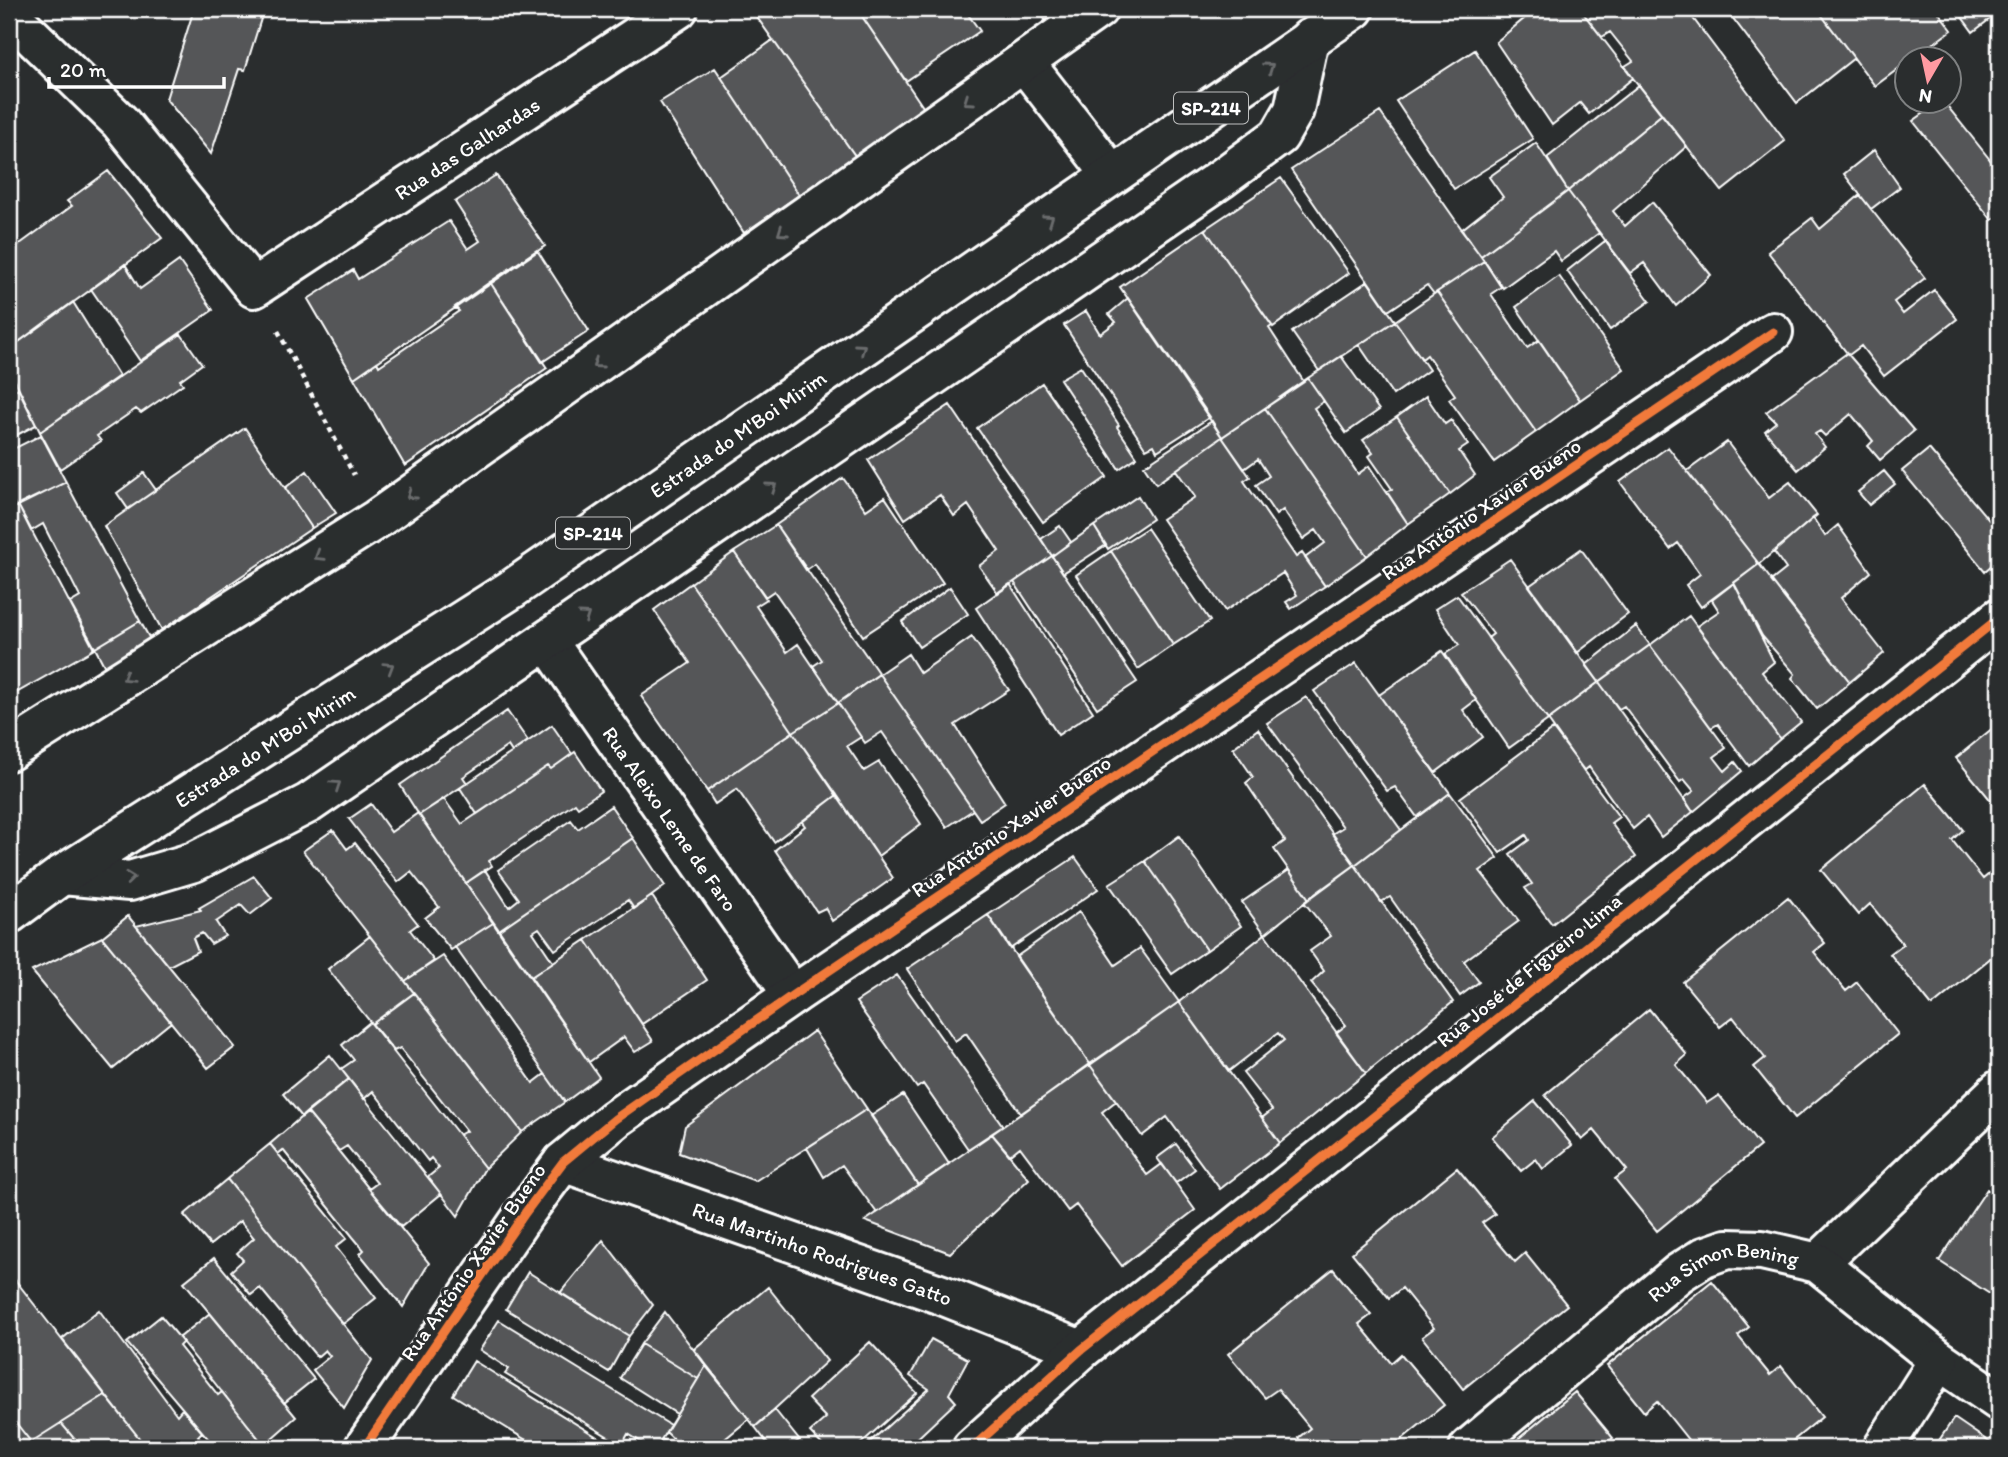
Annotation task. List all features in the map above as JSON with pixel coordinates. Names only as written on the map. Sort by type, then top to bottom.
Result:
[{"type":"street","name":"Rua das Galhardas","points":[[254,288],[678,9]]},
{"type":"street","points":[[9,751],[377,519],[1098,9]]},
{"type":"street","name":"Estrada do M'Boi Mirim","points":[[9,914],[62,875],[512,589],[1354,9]]},
{"type":"street","points":[[9,14],[120,122],[254,288]]},
{"type":"street","points":[[62,875],[130,881],[194,862],[309,803],[548,642],[1279,136],[1294,110],[1309,39]]},
{"type":"street","points":[[1024,62],[1112,175]]},
{"type":"street","name":"Rua Antônio Xavier Bueno","points":[[364,1448],[563,1162],[615,1119],[793,995],[1773,332]]},
{"type":"street","name":"Rua José de Figueiro Lima","points":[[972,1448],[1081,1350],[1999,618]]},
{"type":"street","name":"Rua Aleixo Leme de Faro","points":[[548,642],[793,995]]},
{"type":"street","points":[[1818,1263],[1999,1090]]},
{"type":"street","name":"Rua Martinho Rodrigues Gatto","points":[[563,1162],[942,1295],[1081,1350]]},
{"type":"street","name":"Rua Simon Bening","points":[[1468,1448],[1679,1273],[1704,1257],[1727,1249],[1762,1250],[1818,1263],[1939,1360],[1999,1401]]},
{"type":"street","points":[[1882,1448],[1939,1360]]},
{"type":"path","points":[[254,288],[377,519]]},
{"type":"building","points":[[194,9],[264,9],[245,70],[239,69],[211,154],[166,99]]},
{"type":"building","points":[[751,9],[857,9],[925,110],[856,157]]},
{"type":"building","points":[[857,9],[964,9],[980,31],[906,81]]},
{"type":"building","points":[[1038,9],[1074,9],[1048,24]]},
{"type":"building","points":[[1536,9],[1580,9],[1633,78],[1589,114],[1580,103],[1552,125],[1496,42]]},
{"type":"building","points":[[1580,9],[1686,9],[1785,141],[1722,191],[1633,78],[1625,66],[1633,61],[1610,32],[1602,37]]},
{"type":"building","points":[[1726,9],[1817,9],[1854,58],[1797,103]]},
{"type":"building","points":[[1817,9],[1936,9],[1952,30],[1930,46],[1892,46],[1892,73],[1875,86]]},
{"type":"building","points":[[1956,9],[1999,9],[1999,12],[1973,32]]},
{"type":"building","points":[[773,40],[856,157],[799,195],[721,77]]},
{"type":"building","points":[[1475,50],[1533,139],[1454,189],[1396,101]]},
{"type":"building","points":[[715,68],[799,195],[744,233],[660,102]]},
{"type":"building","points":[[1639,85],[1662,114],[1568,191],[1547,158]]},
{"type":"building","points":[[1380,112],[1484,261],[1434,294],[1427,285],[1388,311],[1291,170]]},
{"type":"building","points":[[1662,114],[1687,146],[1613,211],[1625,226],[1652,202],[1711,275],[1676,306],[1644,263],[1630,273],[1568,191]]},
{"type":"building","points":[[1920,116],[1955,116],[1999,171],[1999,214],[1992,220],[1913,121]]},
{"type":"building","points":[[1536,143],[1568,191],[1481,256],[1461,230],[1503,197],[1489,177]]},
{"type":"building","points":[[1874,150],[1900,187],[1871,209],[1844,174]]},
{"type":"building","points":[[108,171],[162,238],[9,349],[9,252],[72,206],[67,201]]},
{"type":"building","points":[[496,175],[545,246],[354,378],[308,299],[353,270],[358,279],[449,221],[468,249],[480,241],[455,202]]},
{"type":"building","points":[[1281,178],[1349,273],[1273,327],[1205,229]]},
{"type":"building","points":[[1568,191],[1599,233],[1561,261],[1554,251],[1503,288],[1481,256]]},
{"type":"building","points":[[1860,195],[1925,278],[1894,302],[1903,314],[1934,290],[1957,319],[1884,376],[1861,346],[1849,355],[1847,353],[1768,252],[1812,218],[1820,229]]},
{"type":"building","points":[[1205,229],[1272,326],[1269,328],[1304,382],[1222,437],[1120,287]]},
{"type":"building","points":[[1605,241],[1650,301],[1610,330],[1567,271]]},
{"type":"building","points":[[537,250],[589,331],[542,362],[490,282]]},
{"type":"building","points":[[179,261],[213,310],[140,361],[91,289],[125,264],[140,289]]},
{"type":"building","points":[[1484,261],[1501,287],[1491,294],[1527,348],[1539,340],[1580,400],[1536,432],[1437,292]]},
{"type":"building","points":[[1559,276],[1624,369],[1580,400],[1516,307]]},
{"type":"building","points":[[1368,281],[1395,321],[1319,371],[1292,332]]},
{"type":"building","points":[[490,282],[547,368],[405,466],[354,378],[377,362],[379,366],[459,311],[455,307]]},
{"type":"building","points":[[1437,292],[1536,432],[1494,462],[1449,399],[1455,395],[1427,355],[1422,359],[1395,321]]},
{"type":"building","points":[[1128,298],[1210,417],[1157,451],[1154,445],[1146,449],[1064,325],[1086,311],[1100,334],[1116,322],[1109,314]]},
{"type":"building","points":[[73,302],[119,376],[40,432],[9,368],[9,349]]},
{"type":"building","points":[[1395,321],[1429,370],[1393,395],[1359,345]]},
{"type":"building","points":[[181,334],[202,364],[180,380],[183,384],[141,413],[136,409],[97,436],[101,441],[60,469],[40,432]]},
{"type":"building","points":[[1847,353],[1914,431],[1880,460],[1868,446],[1873,441],[1851,414],[1825,436],[1820,431],[1815,434],[1825,447],[1798,470],[1765,431],[1776,422],[1766,412]]},
{"type":"building","points":[[1341,356],[1379,410],[1346,433],[1308,378]]},
{"type":"building","points":[[1081,367],[1137,457],[1119,469],[1060,379]]},
{"type":"building","points":[[1308,378],[1324,401],[1314,408],[1358,474],[1369,466],[1408,524],[1367,556],[1265,408]]},
{"type":"building","points":[[1042,383],[1107,477],[1043,522],[977,428]]},
{"type":"building","points":[[18,388],[36,425],[9,439],[9,393]]},
{"type":"building","points":[[1426,396],[1445,424],[1451,420],[1468,445],[1459,451],[1475,475],[1450,494],[1397,417]]},
{"type":"building","points":[[950,405],[1052,556],[998,593],[979,566],[999,551],[968,505],[954,516],[940,495],[905,519],[868,460]]},
{"type":"building","points":[[1265,408],[1367,556],[1325,586],[1305,558],[1325,543],[1316,530],[1303,539],[1283,510],[1276,515],[1256,485],[1269,476],[1258,459],[1244,469],[1222,437]]},
{"type":"building","points":[[1397,417],[1450,494],[1408,524],[1387,492],[1392,489],[1369,456],[1373,453],[1363,440]]},
{"type":"building","points":[[1212,421],[1222,437],[1156,484],[1144,466]]},
{"type":"building","points":[[245,428],[312,528],[162,630],[104,526]]},
{"type":"building","points":[[41,435],[66,482],[16,507],[9,495],[9,451]]},
{"type":"building","points":[[1222,437],[1250,477],[1244,481],[1296,557],[1302,553],[1325,586],[1291,609],[1286,602],[1297,595],[1283,573],[1225,611],[1162,519],[1195,497],[1176,470]]},
{"type":"building","points":[[1727,442],[1769,498],[1790,482],[1817,515],[1759,564],[1687,471]]},
{"type":"building","points":[[1668,447],[1759,564],[1701,607],[1686,585],[1700,574],[1678,543],[1670,549],[1620,482]]},
{"type":"building","points":[[1929,449],[1999,532],[1999,559],[1985,571],[1902,471]]},
{"type":"building","points":[[307,471],[336,513],[312,528],[285,488]]},
{"type":"building","points":[[1884,471],[1895,484],[1869,505],[1858,492]]},
{"type":"building","points":[[144,473],[156,490],[128,509],[117,493]]},
{"type":"building","points":[[843,478],[866,510],[885,497],[943,583],[863,636],[815,564],[806,570],[776,525]]},
{"type":"building","points":[[66,482],[140,621],[95,648],[70,603],[80,597],[43,524],[31,531],[18,505]]},
{"type":"building","points":[[1138,496],[1152,519],[1108,549],[1094,526]]},
{"type":"building","points":[[18,505],[94,649],[9,697],[9,511]]},
{"type":"building","points":[[1813,518],[1825,536],[1838,525],[1871,572],[1841,598],[1884,653],[1850,682],[1771,581],[1786,569],[1774,552]]},
{"type":"building","points":[[776,525],[879,674],[838,703],[813,666],[822,660],[774,591],[765,597],[734,552]]},
{"type":"building","points":[[1060,526],[1071,542],[1052,556],[1041,539]]},
{"type":"building","points":[[1094,526],[1106,545],[1063,573],[1052,556]]},
{"type":"building","points":[[1147,528],[1210,621],[1173,645],[1111,551]]},
{"type":"building","points":[[1581,549],[1628,614],[1577,653],[1529,586]]},
{"type":"building","points":[[1111,551],[1173,645],[1138,669],[1076,575]]},
{"type":"building","points":[[734,552],[767,599],[756,606],[787,652],[798,644],[838,703],[793,732],[691,583]]},
{"type":"building","points":[[1052,556],[1137,682],[1097,708],[1014,582]]},
{"type":"building","points":[[1510,559],[1599,682],[1548,720],[1488,638],[1493,634],[1461,592]]},
{"type":"building","points":[[1759,564],[1850,682],[1817,709],[1792,678],[1795,674],[1762,636],[1734,583]]},
{"type":"building","points":[[691,583],[793,732],[707,791],[641,696],[690,663],[654,610]]},
{"type":"building","points":[[1734,583],[1774,662],[1762,672],[1801,722],[1780,739],[1697,626],[1719,611],[1712,600]]},
{"type":"building","points":[[1010,584],[1093,712],[1058,735],[976,608]]},
{"type":"building","points":[[950,587],[968,614],[919,647],[902,622]]},
{"type":"building","points":[[1457,595],[1548,720],[1509,748],[1445,654],[1459,645],[1435,609]]},
{"type":"building","points":[[1689,616],[1780,739],[1749,766],[1718,724],[1711,728],[1650,645]]},
{"type":"building","points":[[140,621],[151,641],[106,669],[95,648]]},
{"type":"building","points":[[1636,626],[1650,645],[1599,682],[1586,665]]},
{"type":"building","points":[[972,637],[1009,690],[955,725],[1005,803],[980,820],[879,674],[908,654],[920,673]]},
{"type":"building","points":[[1650,645],[1726,748],[1714,757],[1725,771],[1735,762],[1742,771],[1693,812],[1684,798],[1694,791],[1684,779],[1680,782],[1624,706],[1619,709],[1599,682]]},
{"type":"building","points":[[1442,651],[1476,700],[1463,710],[1483,737],[1435,773],[1379,695]]},
{"type":"building","points":[[1356,663],[1450,793],[1417,817],[1395,787],[1387,791],[1314,691]]},
{"type":"building","points":[[879,674],[973,810],[947,827],[882,732],[865,743],[838,703]]},
{"type":"building","points":[[1599,682],[1693,812],[1661,837],[1647,817],[1633,829],[1589,767],[1584,771],[1548,720]]},
{"type":"building","points":[[1306,697],[1401,830],[1355,865],[1332,834],[1343,827],[1267,723]]},
{"type":"building","points":[[838,703],[861,737],[847,746],[864,771],[879,762],[921,824],[878,856],[793,732]]},
{"type":"building","points":[[507,711],[528,741],[512,752],[508,746],[463,777],[467,783],[419,815],[400,785]]},
{"type":"building","points":[[1999,723],[1999,798],[1993,803],[1956,758]]},
{"type":"building","points":[[552,725],[572,754],[551,769],[548,766],[477,814],[460,788]]},
{"type":"building","points":[[1258,729],[1355,865],[1309,899],[1274,849],[1285,841],[1246,783],[1253,777],[1233,748]]},
{"type":"building","points":[[1553,729],[1619,817],[1611,823],[1636,857],[1552,924],[1525,888],[1532,884],[1510,854],[1529,840],[1526,835],[1500,853],[1460,798]]},
{"type":"building","points":[[793,732],[837,795],[774,842],[737,789],[715,804],[707,791]]},
{"type":"building","points":[[575,752],[601,791],[578,807],[575,803],[489,861],[492,866],[466,883],[419,815],[444,799],[462,824],[548,766],[551,769]]},
{"type":"building","points":[[1925,784],[1963,830],[1952,840],[1983,879],[1994,870],[1999,876],[1999,951],[1932,1006],[1890,954],[1903,944],[1870,904],[1858,915],[1821,870]]},
{"type":"building","points":[[1450,793],[1498,858],[1480,871],[1519,921],[1464,961],[1479,982],[1460,996],[1390,897],[1381,902],[1355,865]]},
{"type":"building","points":[[837,795],[893,878],[832,921],[825,908],[817,912],[775,850],[805,826],[802,822]]},
{"type":"building","points":[[371,804],[391,832],[418,813],[493,923],[451,950],[425,918],[439,907],[411,872],[398,882],[349,819]]},
{"type":"building","points":[[611,806],[633,838],[499,930],[466,883],[485,870],[509,907],[519,899],[498,870],[571,820],[578,829]]},
{"type":"building","points":[[333,830],[347,849],[355,843],[418,924],[410,930],[434,961],[405,981],[303,851]]},
{"type":"building","points":[[1179,836],[1241,926],[1207,950],[1145,861]]},
{"type":"building","points":[[633,838],[665,886],[634,909],[628,900],[555,950],[539,928],[533,932],[553,962],[531,977],[499,930]]},
{"type":"building","points":[[1075,857],[1098,889],[1010,949],[988,915]]},
{"type":"building","points":[[1145,861],[1207,950],[1172,974],[1109,884]]},
{"type":"building","points":[[1355,865],[1453,1002],[1366,1073],[1336,1033],[1346,1025],[1311,983],[1324,971],[1310,951],[1331,936],[1304,902]]},
{"type":"building","points":[[1289,870],[1309,899],[1265,934],[1242,902]]},
{"type":"building","points":[[254,876],[272,898],[250,915],[241,905],[216,922],[225,936],[211,944],[202,933],[193,938],[198,951],[169,966],[136,926],[201,910],[199,908]]},
{"type":"building","points":[[652,896],[707,980],[642,1024],[586,940]]},
{"type":"building","points":[[1788,897],[1825,943],[1814,952],[1846,991],[1857,982],[1898,1034],[1795,1118],[1754,1067],[1765,1058],[1733,1017],[1720,1027],[1683,982]]},
{"type":"building","points":[[1079,912],[1115,965],[1140,948],[1179,1002],[1090,1064],[1016,957]]},
{"type":"building","points":[[988,915],[1090,1064],[1021,1114],[966,1033],[955,1041],[907,969]]},
{"type":"building","points":[[128,916],[235,1047],[208,1068],[102,937]]},
{"type":"building","points":[[493,923],[599,1077],[565,1102],[455,947]]},
{"type":"building","points":[[1265,934],[1366,1073],[1280,1143],[1262,1118],[1272,1110],[1243,1073],[1284,1040],[1278,1033],[1229,1071],[1179,1002]]},
{"type":"building","points":[[370,936],[414,993],[372,1024],[328,969]]},
{"type":"building","points":[[102,937],[171,1022],[113,1069],[32,971]]},
{"type":"building","points":[[586,940],[653,1041],[635,1052],[624,1037],[589,1062],[531,977]]},
{"type":"building","points":[[443,956],[533,1083],[545,1074],[565,1102],[522,1132],[405,981]]},
{"type":"building","points":[[897,975],[1003,1126],[968,1149],[923,1084],[917,1088],[856,1002]]},
{"type":"building","points":[[414,993],[522,1132],[485,1168],[459,1135],[466,1131],[400,1048],[394,1051],[372,1024]]},
{"type":"building","points":[[1179,1002],[1280,1143],[1220,1189],[1167,1117],[1142,1136],[1090,1065]]},
{"type":"building","points":[[1649,1009],[1687,1055],[1676,1065],[1707,1103],[1719,1095],[1760,1146],[1657,1231],[1615,1179],[1627,1170],[1594,1130],[1582,1140],[1545,1095]]},
{"type":"building","points":[[370,1022],[485,1168],[458,1216],[428,1177],[439,1168],[431,1158],[428,1161],[373,1091],[364,1099],[341,1069],[354,1060],[342,1045]]},
{"type":"building","points":[[814,1031],[867,1109],[755,1181],[679,1153],[685,1126]]},
{"type":"building","points":[[330,1055],[349,1079],[302,1117],[283,1094]]},
{"type":"building","points":[[1090,1065],[1116,1101],[1102,1112],[1147,1175],[1162,1164],[1195,1210],[1122,1266],[1076,1205],[1068,1211],[1020,1147],[1010,1155],[992,1134]]},
{"type":"building","points":[[349,1079],[441,1194],[401,1227],[369,1189],[377,1183],[347,1146],[339,1151],[307,1112]]},
{"type":"building","points":[[903,1095],[949,1164],[918,1185],[871,1116]]},
{"type":"building","points":[[1535,1101],[1572,1145],[1543,1169],[1536,1159],[1521,1171],[1492,1137]]},
{"type":"building","points":[[867,1109],[918,1185],[877,1213],[842,1165],[824,1177],[807,1148]]},
{"type":"building","points":[[307,1112],[429,1263],[403,1307],[360,1254],[364,1250],[283,1150],[278,1154],[270,1144]]},
{"type":"building","points":[[992,1134],[1029,1179],[950,1253],[865,1221]]},
{"type":"building","points":[[270,1144],[347,1238],[336,1247],[376,1298],[343,1324],[227,1179]]},
{"type":"building","points":[[1176,1144],[1195,1169],[1176,1183],[1157,1158]]},
{"type":"building","points":[[1457,1168],[1495,1214],[1482,1223],[1515,1262],[1525,1253],[1567,1305],[1463,1389],[1422,1337],[1434,1328],[1402,1288],[1389,1298],[1352,1253]]},
{"type":"building","points":[[227,1179],[372,1360],[344,1408],[313,1370],[330,1356],[325,1350],[317,1357],[260,1288],[251,1295],[231,1271],[243,1260],[237,1253],[254,1238],[240,1221],[210,1245],[184,1215]]},
{"type":"building","points":[[1987,1189],[1999,1196],[1999,1300],[1939,1261]]},
{"type":"building","points":[[603,1240],[653,1305],[629,1336],[560,1293]]},
{"type":"building","points":[[214,1258],[314,1379],[284,1403],[184,1282]]},
{"type":"building","points":[[1333,1269],[1371,1315],[1359,1324],[1391,1363],[1401,1354],[1444,1405],[1391,1448],[1306,1448],[1298,1438],[1310,1428],[1278,1389],[1265,1398],[1228,1354]]},
{"type":"building","points":[[9,1272],[105,1395],[31,1442],[9,1414]]},
{"type":"building","points":[[528,1272],[629,1336],[609,1372],[506,1309]]},
{"type":"building","points":[[1712,1281],[1749,1327],[1738,1336],[1770,1375],[1781,1366],[1822,1417],[1784,1448],[1680,1448],[1689,1441],[1657,1401],[1644,1412],[1607,1366]]},
{"type":"building","points":[[768,1287],[827,1361],[755,1427],[694,1349]]},
{"type":"building","points":[[99,1310],[177,1415],[182,1409],[202,1432],[198,1436],[208,1448],[147,1448],[62,1339]]},
{"type":"building","points":[[665,1312],[706,1366],[698,1379],[641,1344]]},
{"type":"building","points":[[210,1313],[296,1417],[264,1445],[179,1338]]},
{"type":"building","points":[[161,1316],[183,1342],[179,1346],[218,1395],[222,1392],[266,1448],[216,1448],[127,1343]]},
{"type":"building","points":[[499,1320],[670,1425],[656,1448],[651,1448],[628,1434],[622,1445],[505,1374],[509,1369],[480,1350]]},
{"type":"building","points":[[931,1339],[968,1359],[949,1394],[956,1402],[907,1448],[863,1448],[929,1389],[910,1376]]},
{"type":"building","points":[[870,1342],[917,1393],[856,1448],[825,1448],[810,1432],[826,1418],[808,1399]]},
{"type":"building","points":[[641,1344],[698,1379],[677,1414],[620,1378]]},
{"type":"building","points":[[474,1361],[615,1448],[539,1448],[453,1395]]},
{"type":"building","points":[[706,1366],[749,1419],[714,1448],[683,1448],[666,1432]]},
{"type":"building","points":[[1575,1392],[1613,1438],[1602,1448],[1507,1448]]},
{"type":"building","points":[[105,1395],[143,1443],[136,1448],[82,1448],[61,1423]]},
{"type":"building","points":[[775,1410],[799,1440],[789,1448],[771,1448],[755,1427]]},
{"type":"building","points":[[9,1414],[31,1442],[23,1448],[9,1448]]},
{"type":"building","points":[[1954,1418],[1998,1448],[1934,1448]]},
{"type":"building","points":[[61,1423],[82,1448],[23,1448],[31,1442]]},
{"type":"building","points":[[662,1439],[672,1448],[655,1448]]},
{"type":"cycle path","points":[[364,1448],[563,1162],[615,1119],[793,995],[1773,332]]},
{"type":"cycle path","points":[[972,1448],[1081,1350],[1999,618]]}]
